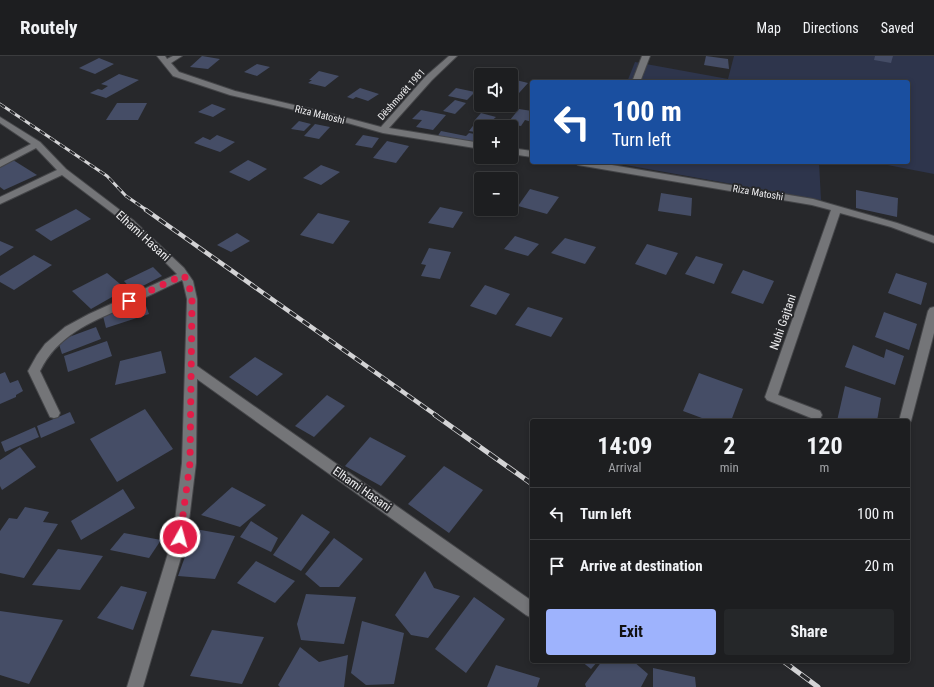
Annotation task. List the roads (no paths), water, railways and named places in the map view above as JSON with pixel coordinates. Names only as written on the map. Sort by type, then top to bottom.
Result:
[{"type":"street","name":"Riza Matoshi","points":[[178,56],[164,59],[176,74],[233,93],[332,116],[382,130],[474,145]]},
{"type":"street","name":"Dëshmorët 1981","points":[[382,130],[429,78],[453,56]]},
{"type":"street","points":[[637,80],[646,56]]},
{"type":"street","name":"Elhami Hasani","points":[[0,119],[37,144],[63,171],[130,222],[161,251],[188,281],[192,299],[190,463],[180,537],[135,687]]},
{"type":"street","points":[[0,164],[37,144]]},
{"type":"street","points":[[518,152],[530,154]]},
{"type":"street","name":"Riza Matoshi","points":[[603,164],[813,202],[894,225],[934,240]]},
{"type":"street","points":[[0,201],[63,171]]},
{"type":"street","name":"Nuhi Gajtani","points":[[816,415],[771,397],[836,208]]},
{"type":"street","points":[[54,413],[34,371],[40,358],[49,346],[74,326],[183,275]]},
{"type":"street","points":[[906,419],[934,311]]},
{"type":"street","name":"Elhami Hasani","points":[[192,369],[530,609]]},
{"type":"railway","points":[[0,104],[107,176],[126,196],[148,211]]},
{"type":"railway","points":[[146,210],[437,416]]},
{"type":"railway","points":[[435,415],[530,483]]},
{"type":"railway","points":[[786,663],[818,687]]}]
